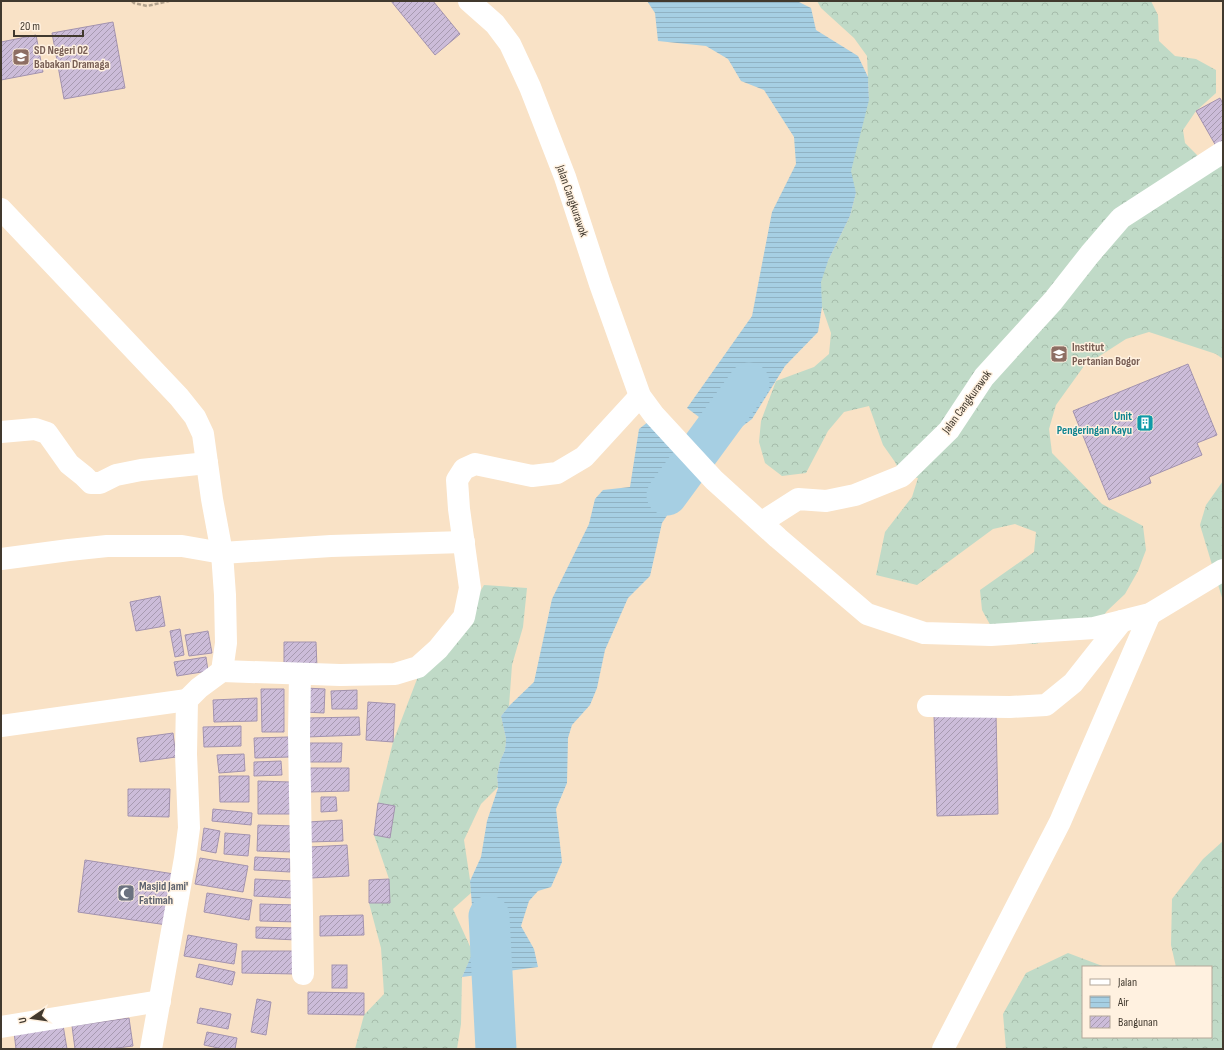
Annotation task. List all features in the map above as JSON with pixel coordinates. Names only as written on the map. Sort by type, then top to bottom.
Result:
[{"type":"street","name":"Jalan Cangkurawok","points":[[469,1],[495,24],[510,44],[530,87],[565,177],[600,284],[640,396],[654,415],[714,480],[762,522],[798,499],[826,501],[855,495],[902,476],[949,430],[984,377],[1052,302],[1121,218],[1223,152]]},
{"type":"street","points":[[1,209],[179,397],[195,417],[203,434],[212,499],[222,553],[226,643],[222,671]]},
{"type":"street","points":[[1,726],[187,700],[199,688],[222,671],[340,675],[395,674],[418,667],[438,649],[464,617],[470,588],[459,509],[457,480],[464,470],[475,464],[532,476],[557,473],[584,457],[640,396]]},
{"type":"street","points":[[1,432],[36,429],[47,433],[69,464],[91,483],[100,482],[116,476],[141,470],[207,462]]},
{"type":"street","points":[[762,522],[778,538],[867,614],[924,633],[991,635],[1094,628],[1150,614],[1223,570]]},
{"type":"street","points":[[1,559],[107,546],[182,546],[222,553],[331,546],[464,542]]},
{"type":"street","points":[[943,1049],[1060,822],[1150,614]]},
{"type":"street","points":[[928,706],[1010,707],[1046,705],[1073,683],[1122,621]]},
{"type":"street","points":[[300,674],[299,734],[303,974]]},
{"type":"street","points":[[151,1049],[189,828],[186,754],[187,700]]},
{"type":"street","points":[[1,1027],[160,1001]]},
{"type":"path","points":[[132,1],[134,3],[147,6],[169,1]]},
{"type":"green space","points":[[817,1],[1151,1],[1158,15],[1159,41],[1175,56],[1196,59],[1216,70],[1216,93],[1196,111],[1183,130],[1185,143],[1201,159],[1223,163],[1223,359],[1216,354],[1149,332],[1126,339],[1084,366],[1056,405],[1049,429],[1052,453],[1102,504],[1143,526],[1146,550],[1138,571],[1125,594],[1107,611],[1094,628],[1035,644],[1012,642],[993,630],[982,610],[980,590],[1034,552],[1036,532],[1015,524],[993,529],[917,585],[876,575],[885,532],[912,497],[918,478],[902,476],[895,462],[883,445],[869,406],[844,412],[828,431],[806,473],[782,476],[765,463],[759,442],[761,421],[776,381],[814,367],[829,354],[831,333],[813,287],[828,261],[850,216],[856,193],[840,153],[869,100],[867,56],[854,38],[821,8]]},
{"type":"green space","points":[[1223,481],[1223,601],[1200,525],[1206,505]]},
{"type":"green space","points":[[484,585],[527,588],[523,627],[512,665],[509,706],[501,716],[506,739],[505,750],[500,761],[497,776],[498,787],[481,804],[464,840],[471,893],[453,909],[473,953],[462,977],[461,1024],[457,1049],[355,1049],[364,1015],[384,994],[381,948],[369,903],[389,902],[389,879],[374,835],[378,803],[393,742],[430,645],[458,629]]},
{"type":"green space","points":[[1223,841],[1223,1049],[1006,1049],[1003,1014],[1026,973],[1068,953],[1102,966],[1082,966],[1082,1038],[1212,1038],[1212,966],[1176,966],[1171,945],[1172,899],[1203,859]]},
{"type":"water","points":[[647,1],[797,1],[811,8],[816,30],[858,56],[868,77],[869,100],[851,171],[856,193],[850,216],[828,261],[821,282],[822,307],[818,332],[785,366],[752,419],[727,438],[687,408],[752,316],[772,212],[796,164],[794,137],[764,90],[741,81],[728,59],[706,46],[658,41],[655,13]]},
{"type":"water","points":[[653,418],[698,470],[662,523],[650,576],[628,598],[605,650],[597,688],[590,705],[572,725],[568,738],[567,783],[556,809],[562,862],[551,887],[538,891],[529,901],[521,926],[534,949],[538,967],[462,977],[473,952],[474,941],[470,930],[473,918],[470,881],[481,857],[487,821],[498,788],[497,776],[500,761],[505,750],[506,739],[501,716],[509,706],[534,682],[552,599],[589,524],[595,499],[603,490],[630,487],[639,429]]},
{"type":"building","points":[[391,1],[433,1],[460,34],[435,55]]},
{"type":"building","points":[[113,22],[125,88],[64,99],[52,33]]},
{"type":"building","name":"SD Negeri 02 Babakan Dramaga","points":[[36,35],[43,72],[1,80],[1,42]]},
{"type":"building","points":[[1220,98],[1223,104],[1223,142],[1216,146],[1196,111]]},
{"type":"building","name":"Unit Pengeringan Kayu","points":[[1188,364],[1217,435],[1197,443],[1202,455],[1149,477],[1151,483],[1109,500],[1073,411]]},
{"type":"building","points":[[160,596],[165,626],[136,631],[130,602]]},
{"type":"building","points":[[180,629],[184,655],[175,657],[170,631]]},
{"type":"building","points":[[208,631],[212,653],[189,656],[185,635]]},
{"type":"building","points":[[284,642],[316,642],[317,668],[284,668]]},
{"type":"building","points":[[206,657],[208,671],[177,676],[174,662]]},
{"type":"building","points":[[305,688],[325,689],[324,713],[304,712]]},
{"type":"building","points":[[261,689],[284,689],[284,732],[262,732]]},
{"type":"building","points":[[357,690],[357,709],[332,709],[331,691]]},
{"type":"building","points":[[257,698],[257,721],[214,722],[213,700]]},
{"type":"building","points":[[368,702],[395,704],[393,742],[366,740]]},
{"type":"building","points":[[996,714],[998,814],[937,816],[934,715]]},
{"type":"building","points":[[359,717],[360,735],[307,737],[306,718]]},
{"type":"building","points":[[241,726],[241,746],[204,747],[203,727]]},
{"type":"building","points":[[173,733],[176,757],[140,762],[137,738]]},
{"type":"building","points":[[289,737],[290,757],[255,758],[254,738]]},
{"type":"building","points":[[310,743],[342,743],[341,762],[310,762]]},
{"type":"building","points":[[244,754],[245,771],[219,773],[217,755]]},
{"type":"building","points":[[281,761],[282,775],[254,776],[254,762]]},
{"type":"building","points":[[309,768],[349,768],[349,791],[309,792]]},
{"type":"building","points":[[219,776],[249,776],[249,802],[220,802]]},
{"type":"building","points":[[258,781],[290,782],[290,814],[258,814]]},
{"type":"building","points":[[128,789],[170,789],[169,817],[128,816]]},
{"type":"building","points":[[321,797],[336,797],[337,811],[321,812]]},
{"type":"building","points":[[378,803],[395,806],[390,838],[374,835]]},
{"type":"building","points":[[213,809],[252,813],[251,825],[212,821]]},
{"type":"building","points":[[342,820],[343,841],[309,842],[308,822]]},
{"type":"building","points":[[258,825],[295,826],[294,852],[257,851]]},
{"type":"building","points":[[204,828],[220,831],[216,853],[201,850]]},
{"type":"building","points":[[225,833],[250,835],[248,856],[224,854]]},
{"type":"building","points":[[347,845],[349,876],[311,878],[310,847]]},
{"type":"building","points":[[255,857],[290,859],[290,872],[254,870]]},
{"type":"building","points":[[200,858],[248,866],[243,892],[195,884]]},
{"type":"building","name":"Masjid Jami' Fatimah","points":[[85,860],[174,874],[167,925],[78,912]]},
{"type":"building","points":[[255,879],[293,881],[292,898],[254,896]]},
{"type":"building","points":[[389,879],[390,903],[369,903],[369,880]]},
{"type":"building","points":[[207,893],[252,900],[249,920],[204,912]]},
{"type":"building","points":[[260,904],[298,905],[297,922],[260,921]]},
{"type":"building","points":[[363,915],[364,935],[320,936],[320,916]]},
{"type":"building","points":[[256,927],[296,928],[296,940],[256,938]]},
{"type":"building","points":[[188,935],[237,944],[234,964],[184,956]]},
{"type":"building","points":[[242,951],[296,951],[296,974],[242,973]]},
{"type":"building","points":[[199,964],[235,972],[232,985],[196,977]]},
{"type":"building","points":[[332,965],[347,965],[347,988],[332,988]]},
{"type":"building","points":[[308,992],[364,993],[364,1015],[308,1014]]},
{"type":"building","points":[[257,999],[271,1002],[266,1035],[251,1032]]},
{"type":"building","points":[[200,1008],[231,1014],[228,1029],[197,1023]]},
{"type":"building","points":[[129,1018],[133,1046],[109,1049],[75,1049],[72,1026]]},
{"type":"building","points":[[63,1025],[67,1049],[16,1049],[14,1032]]},
{"type":"building","points":[[207,1032],[237,1038],[235,1049],[223,1049],[204,1045]]},
{"type":"waterway","points":[[667,495],[749,383]]},
{"type":"waterway","points":[[489,916],[496,1049]]},
{"type":"place","name":"SD Negeri 02 Babakan Dramaga","points":[[21,57]]},
{"type":"place","name":"Institut Pertanian Bogor","points":[[1059,354]]},
{"type":"place","name":"Unit Pengeringan Kayu","points":[[1145,423]]},
{"type":"place","name":"Masjid Jami' Fatimah","points":[[126,893]]}]
